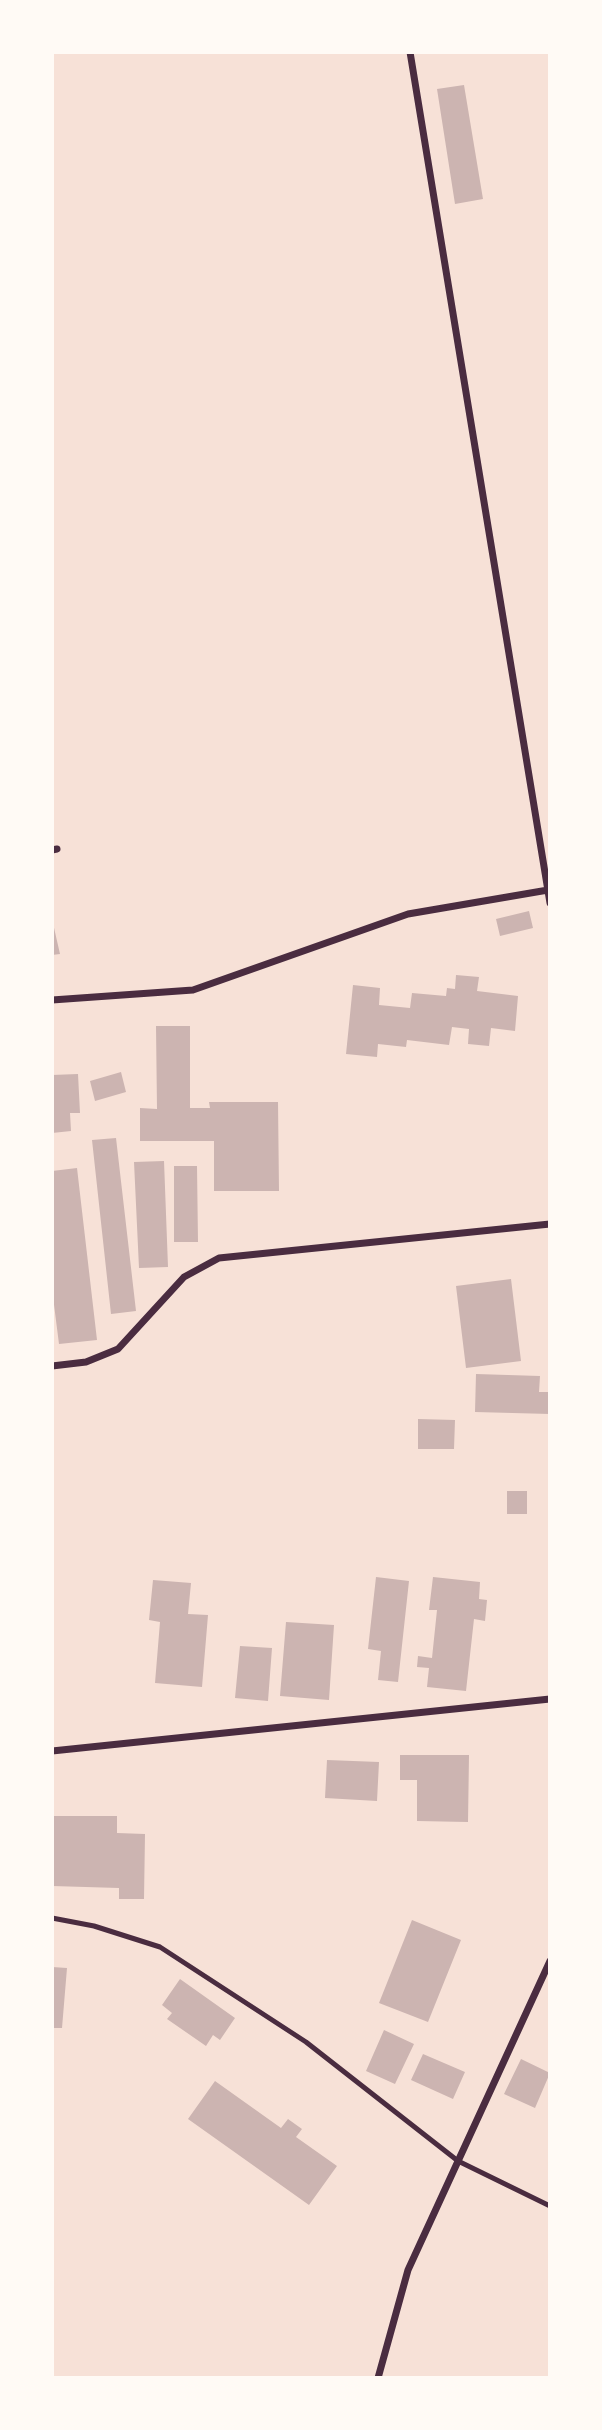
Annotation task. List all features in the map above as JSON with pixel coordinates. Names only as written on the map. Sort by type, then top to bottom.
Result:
[{"type":"street","points":[[410,52],[550,903]]},
{"type":"street","points":[[52,1000],[193,990],[408,914],[548,890]]},
{"type":"street","points":[[52,1366],[86,1362],[118,1349],[184,1277],[219,1258],[550,1224]]},
{"type":"street","points":[[52,1751],[550,1699]]},
{"type":"street","points":[[378,2378],[408,2270],[550,1961]]},
{"type":"lane","points":[[52,1918],[94,1926],[160,1947],[306,2042],[458,2161],[550,2206]]},
{"type":"building","points":[[464,85],[483,199],[455,204],[437,89]]},
{"type":"building","points":[[529,911],[533,928],[500,936],[496,919]]},
{"type":"building","points":[[52,919],[60,954],[52,955]]},
{"type":"building","points":[[456,975],[479,977],[477,991],[518,996],[515,1031],[491,1028],[489,1046],[468,1044],[469,1029],[452,1027],[449,1045],[407,1040],[406,1047],[378,1044],[377,1057],[346,1054],[353,985],[380,988],[379,1005],[410,1008],[412,993],[446,996],[447,988],[455,989]]},
{"type":"building","points":[[156,1026],[190,1026],[190,1108],[210,1108],[209,1102],[278,1102],[279,1191],[214,1191],[214,1141],[140,1141],[140,1108],[157,1109]]},
{"type":"building","points":[[121,1072],[126,1092],[95,1101],[90,1081]]},
{"type":"building","points":[[78,1074],[80,1113],[70,1113],[71,1131],[52,1133],[52,1075]]},
{"type":"building","points":[[116,1138],[136,1311],[111,1314],[92,1140]]},
{"type":"building","points":[[164,1161],[168,1267],[139,1268],[134,1162]]},
{"type":"building","points":[[174,1166],[197,1166],[198,1242],[174,1242]]},
{"type":"building","points":[[77,1168],[97,1340],[59,1344],[52,1289],[52,1171]]},
{"type":"building","points":[[511,1279],[521,1361],[466,1368],[456,1286]]},
{"type":"building","points":[[476,1374],[540,1376],[539,1392],[550,1392],[550,1414],[475,1412]]},
{"type":"building","points":[[418,1419],[455,1420],[454,1449],[418,1449]]},
{"type":"building","points":[[507,1491],[527,1491],[527,1514],[507,1514]]},
{"type":"building","points":[[376,1577],[409,1581],[398,1682],[378,1680],[381,1651],[368,1649]]},
{"type":"building","points":[[433,1577],[480,1582],[479,1599],[487,1600],[485,1621],[474,1619],[466,1691],[427,1687],[429,1668],[417,1667],[418,1656],[432,1658],[437,1610],[429,1610]]},
{"type":"building","points":[[153,1580],[191,1583],[188,1614],[208,1615],[202,1687],[155,1683],[160,1622],[149,1620]]},
{"type":"building","points":[[286,1622],[334,1625],[329,1700],[280,1696]]},
{"type":"building","points":[[240,1646],[272,1648],[268,1701],[235,1698]]},
{"type":"building","points":[[400,1755],[469,1755],[468,1822],[417,1821],[417,1780],[400,1780]]},
{"type":"building","points":[[327,1760],[379,1762],[377,1801],[325,1798]]},
{"type":"building","points":[[54,1816],[117,1816],[117,1833],[145,1834],[144,1899],[119,1899],[119,1888],[52,1886]]},
{"type":"building","points":[[412,1920],[461,1940],[428,2022],[379,2003]]},
{"type":"building","points":[[52,1967],[67,1968],[62,2028],[52,2028]]},
{"type":"building","points":[[180,1979],[235,2018],[220,2040],[213,2035],[206,2046],[167,2019],[172,2013],[162,2005]]},
{"type":"building","points":[[384,2030],[414,2044],[395,2084],[366,2071]]},
{"type":"building","points":[[423,2054],[465,2072],[453,2099],[411,2080]]},
{"type":"building","points":[[521,2059],[550,2073],[535,2108],[504,2094]]},
{"type":"building","points":[[215,2081],[281,2128],[288,2119],[302,2129],[296,2137],[337,2166],[309,2205],[188,2119]]}]
